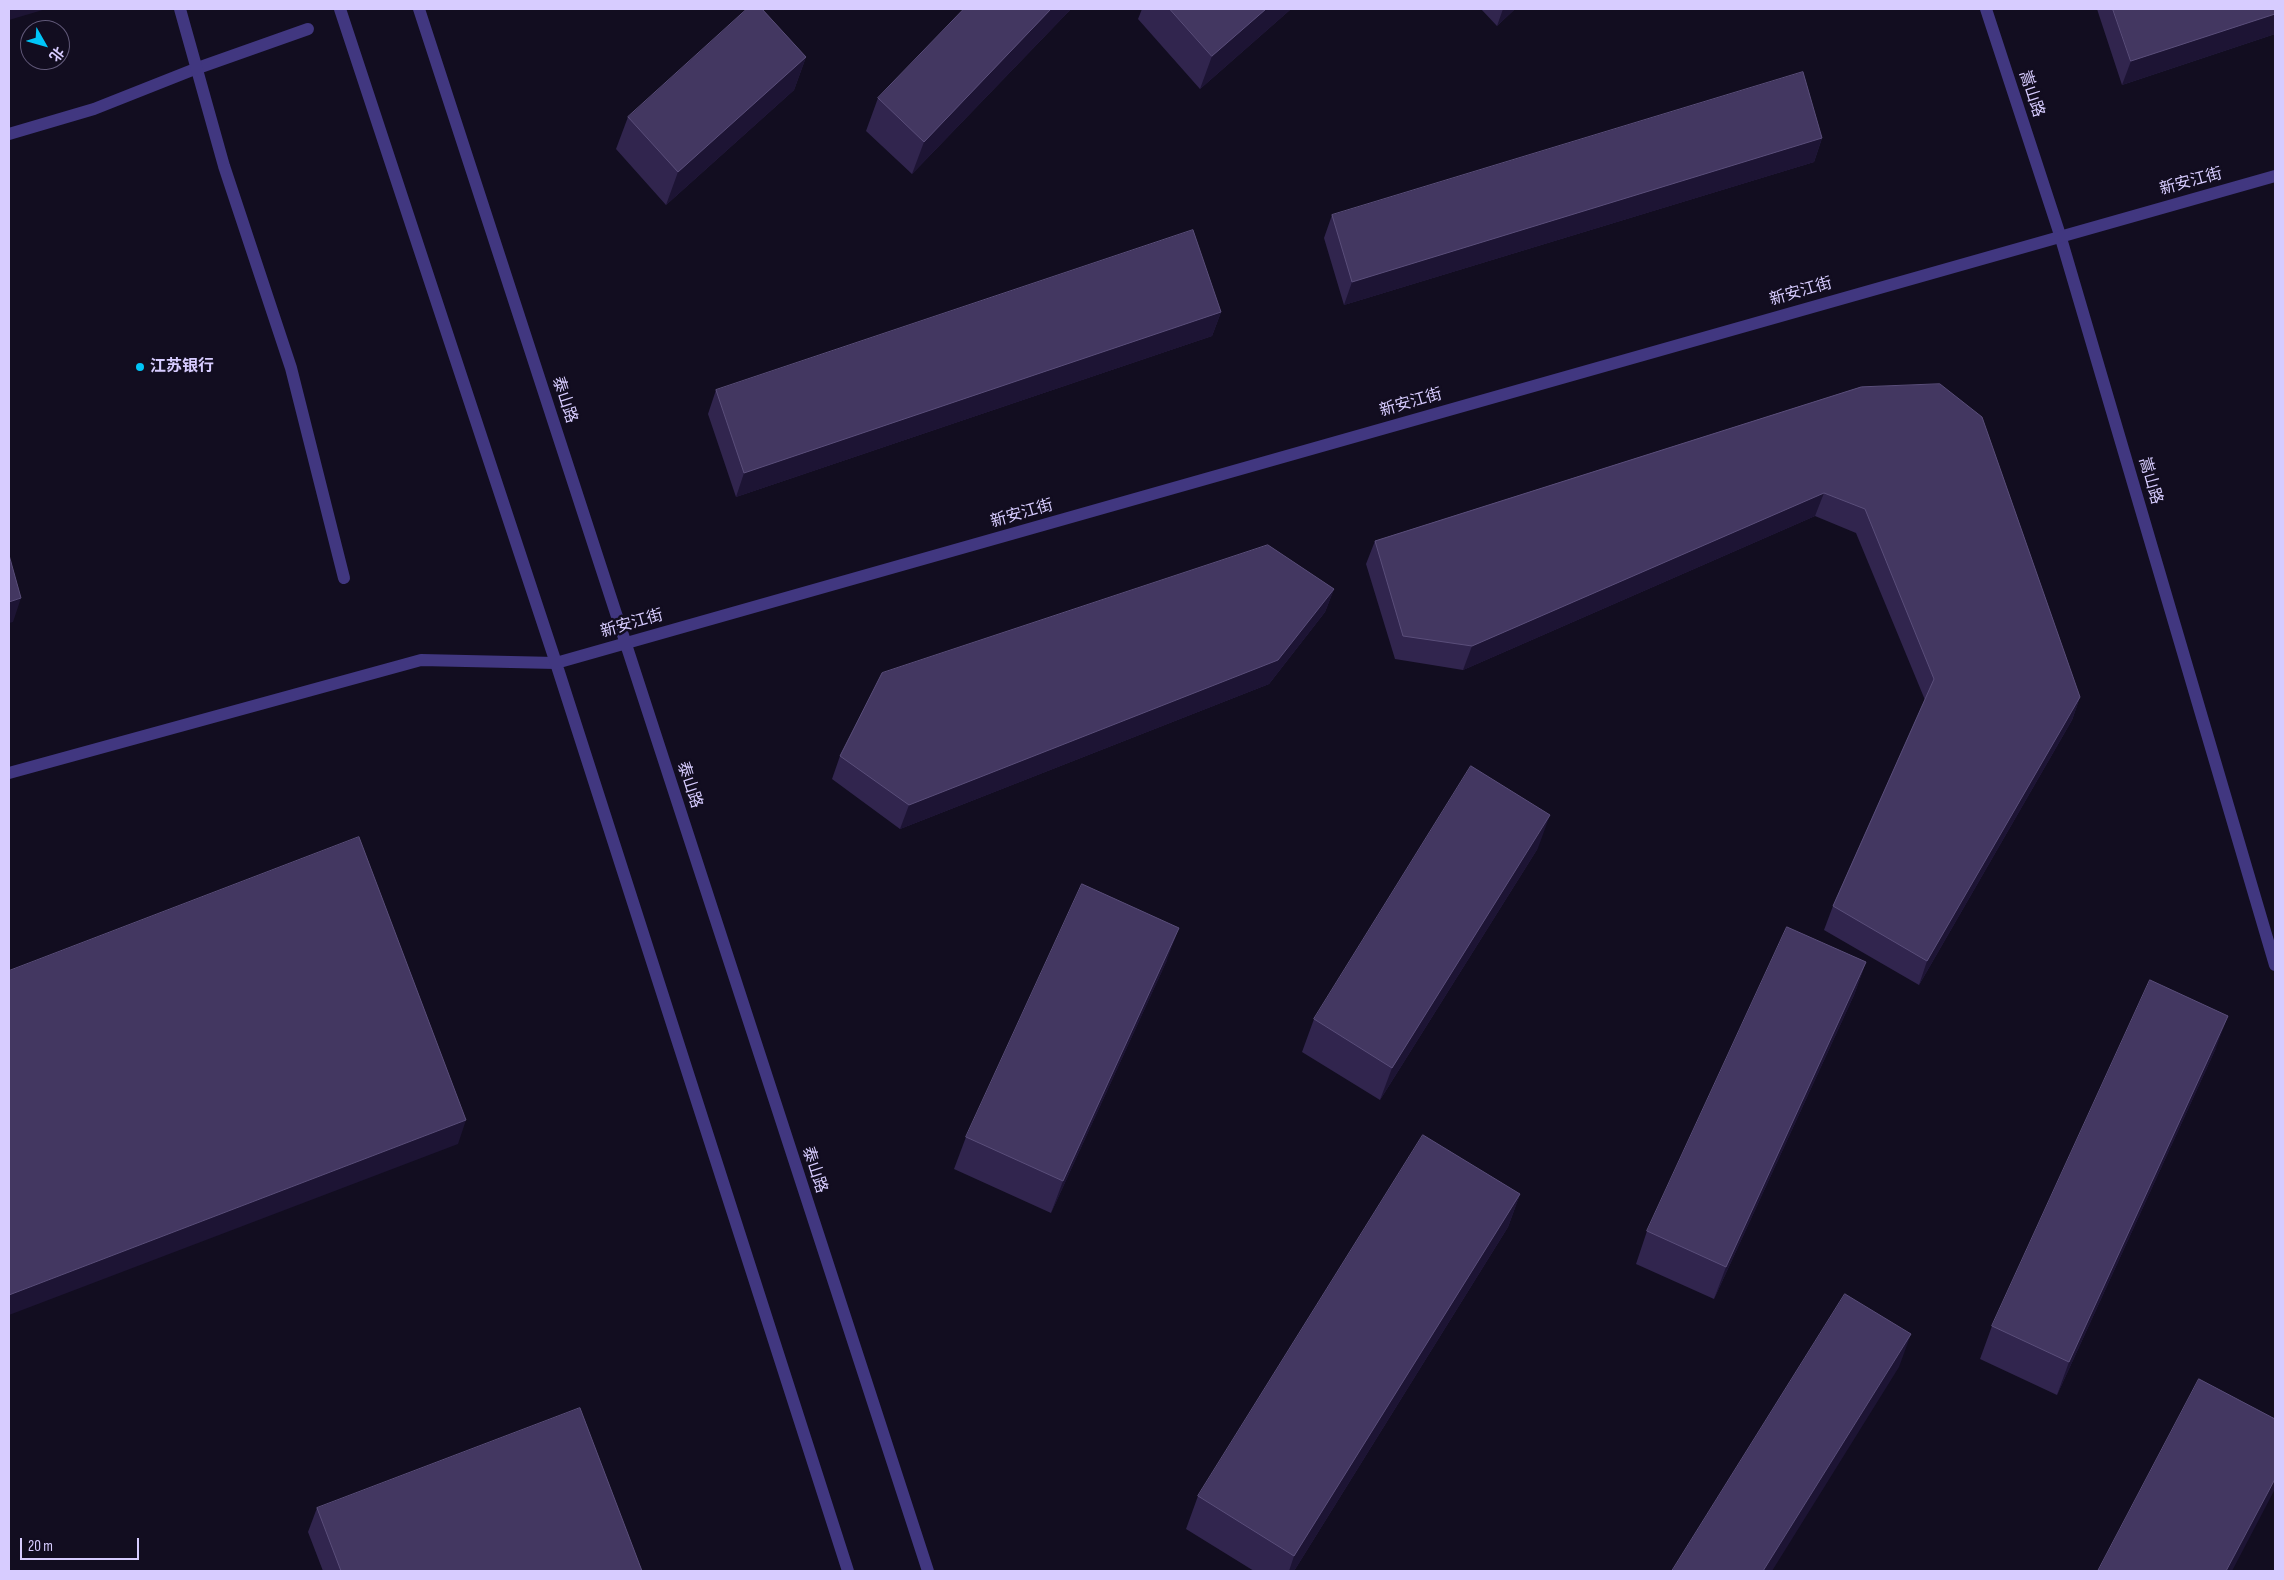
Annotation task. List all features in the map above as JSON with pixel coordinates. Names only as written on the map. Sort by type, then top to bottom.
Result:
[{"type":"street","points":[[180,9],[224,166],[291,368],[344,578]]},
{"type":"street","points":[[340,9],[556,663],[848,1571]]},
{"type":"street","name":"泰山路","points":[[419,9],[928,1571]]},
{"type":"street","name":"嵩山路","points":[[1986,9],[2060,235],[2275,965]]},
{"type":"street","points":[[9,134],[94,109],[196,69],[308,29]]},
{"type":"street","name":"新安江街","points":[[9,773],[420,660],[556,663],[2060,235],[2275,176]]},
{"type":"building","points":[[747,9],[762,9],[806,57],[678,172],[628,117]]},
{"type":"building","points":[[964,9],[1051,9],[924,142],[878,98]]},
{"type":"building","points":[[1170,9],[1266,9],[1212,56]]},
{"type":"building","points":[[2113,9],[2275,9],[2275,14],[2131,61]]},
{"type":"building","points":[[1803,72],[1822,138],[1352,282],[1332,215]]},
{"type":"building","points":[[1193,230],[1221,312],[744,473],[716,390]]},
{"type":"building","points":[[1940,384],[1982,417],[2080,697],[1927,961],[1833,906],[1934,679],[1865,509],[1824,493],[1472,646],[1403,636],[1375,541],[1861,387]]},
{"type":"building","points":[[1268,545],[1334,589],[1278,660],[909,805],[840,756],[882,673]]},
{"type":"building","points":[[9,555],[21,598],[9,602]]},
{"type":"building","points":[[1471,766],[1550,815],[1392,1068],[1314,1019]]},
{"type":"building","points":[[359,837],[466,1120],[9,1295],[9,971]]},
{"type":"building","points":[[1082,884],[1179,928],[1063,1181],[966,1137]]},
{"type":"building","points":[[1787,927],[1866,962],[1726,1267],[1647,1231]]},
{"type":"building","points":[[2150,980],[2228,1016],[2069,1362],[1992,1326]]},
{"type":"building","points":[[1423,1135],[1520,1194],[1294,1556],[1198,1496]]},
{"type":"building","points":[[1845,1294],[1911,1334],[1763,1571],[1672,1571]]},
{"type":"building","points":[[2199,1379],[2275,1419],[2275,1479],[2226,1571],[2098,1571]]},
{"type":"building","points":[[580,1408],[642,1571],[341,1571],[317,1508]]},
{"type":"place","name":"江苏银行","points":[[140,367]]}]
